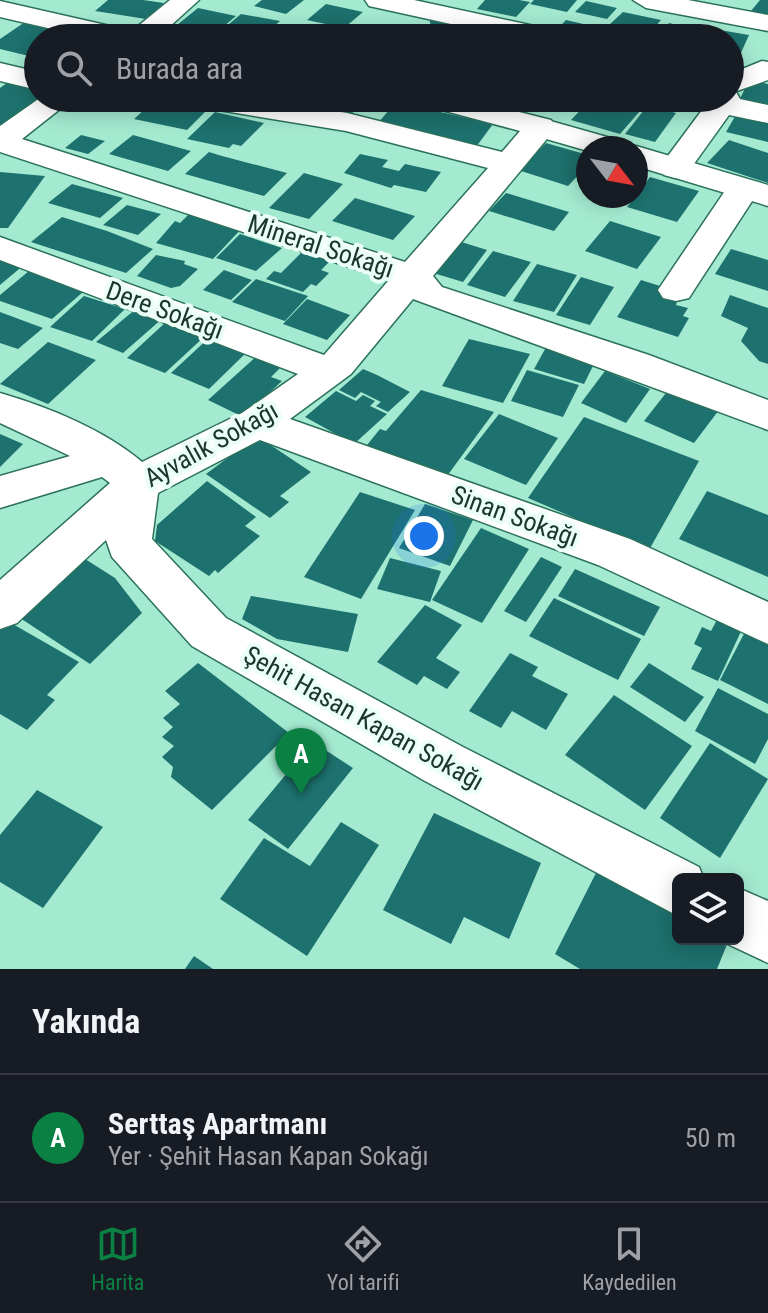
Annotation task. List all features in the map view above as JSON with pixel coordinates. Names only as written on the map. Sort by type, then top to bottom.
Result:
[{"type":"street","points":[[158,24],[186,0]]},
{"type":"street","points":[[378,0],[405,3],[493,24]]},
{"type":"street","points":[[646,0],[768,23]]},
{"type":"street","points":[[405,3],[406,24]]},
{"type":"street","points":[[0,9],[65,24]]},
{"type":"street","points":[[744,81],[762,70],[768,71]]},
{"type":"street","points":[[0,72],[24,78]]},
{"type":"street","points":[[744,100],[768,114]]},
{"type":"street","points":[[0,141],[40,112]]},
{"type":"street","points":[[286,112],[347,122],[508,163]]},
{"type":"street","points":[[483,112],[576,138]]},
{"type":"street","points":[[675,168],[714,112]]},
{"type":"street","name":"Ayvalık Sokağı","points":[[0,609],[124,471],[257,423],[329,371],[415,277],[540,127]]},
{"type":"street","name":"Mineral Sokağı","points":[[0,141],[415,277],[429,295],[635,364],[768,416]]},
{"type":"street","points":[[648,160],[755,192],[676,290]]},
{"type":"street","name":"Dere Sokağı","points":[[0,248],[329,371]]},
{"type":"street","points":[[0,407],[124,471]]},
{"type":"street","name":"Sinan Sokağı","points":[[257,423],[614,552],[768,624]]},
{"type":"street","points":[[0,492],[124,471]]},
{"type":"street","name":"Şehit Hasan Kapan Sokağı","points":[[124,471],[128,544],[209,632],[444,764],[672,884]]},
{"type":"street","points":[[744,921],[768,933]]},
{"type":"building","points":[[108,0],[164,3],[146,19],[95,11]]},
{"type":"building","points":[[262,0],[304,0],[286,14],[254,6]]},
{"type":"building","points":[[485,0],[530,2],[516,17],[477,9]]},
{"type":"building","points":[[534,0],[577,0],[567,12],[530,4]]},
{"type":"building","points":[[760,0],[768,0],[768,14],[751,11]]},
{"type":"building","points":[[586,1],[617,8],[607,19],[575,12]]},
{"type":"building","points":[[326,4],[363,12],[349,24],[307,20]]},
{"type":"building","points":[[198,8],[236,16],[226,24],[178,24]]},
{"type":"building","points":[[428,10],[484,24],[430,24]]},
{"type":"building","points":[[623,12],[661,20],[658,24],[610,24]]},
{"type":"building","points":[[241,14],[280,21],[277,24],[229,24]]},
{"type":"building","points":[[566,20],[583,24],[562,24]]},
{"type":"building","points":[[25,22],[34,24],[24,24],[24,55],[0,49],[0,39]]},
{"type":"building","points":[[11,80],[24,83],[24,109],[0,127],[0,88]]},
{"type":"building","points":[[749,80],[768,84],[768,109],[744,104],[744,90]]},
{"type":"building","points":[[142,112],[205,112],[187,130],[134,119]]},
{"type":"building","points":[[215,112],[264,123],[241,146],[233,144],[229,148],[187,139]]},
{"type":"building","points":[[319,112],[353,112],[348,118]]},
{"type":"building","points":[[387,112],[440,112],[493,124],[476,147],[377,124]]},
{"type":"building","points":[[579,112],[639,112],[620,134],[571,120]]},
{"type":"building","points":[[642,112],[676,113],[655,142],[648,140],[648,136],[625,134]]},
{"type":"building","points":[[737,113],[768,120],[768,142],[726,132]]},
{"type":"building","points":[[81,135],[105,141],[88,154],[65,148]]},
{"type":"building","points":[[133,135],[191,151],[168,171],[109,154]]},
{"type":"building","points":[[729,140],[768,153],[768,183],[707,163]]},
{"type":"building","points":[[546,143],[576,152],[576,178],[568,186],[518,170]]},
{"type":"building","points":[[209,152],[287,173],[264,196],[185,174]]},
{"type":"building","points":[[360,154],[388,160],[382,167],[399,171],[405,164],[441,172],[426,192],[394,185],[391,188],[344,173]]},
{"type":"building","points":[[0,172],[45,176],[8,228],[0,228]]},
{"type":"building","points":[[304,173],[343,184],[309,219],[269,208]]},
{"type":"building","points":[[650,177],[699,191],[677,222],[630,208],[648,208]]},
{"type":"building","points":[[72,184],[123,198],[100,218],[48,203]]},
{"type":"building","points":[[506,193],[569,212],[554,231],[489,211]]},
{"type":"building","points":[[355,198],[415,216],[393,240],[332,221]]},
{"type":"building","points":[[127,205],[161,214],[138,235],[103,225]]},
{"type":"building","points":[[191,212],[244,226],[213,259],[156,243],[175,221],[180,223]]},
{"type":"building","points":[[62,217],[153,249],[126,273],[31,242]]},
{"type":"building","points":[[610,221],[661,237],[637,269],[585,251]]},
{"type":"building","points":[[240,234],[282,248],[256,271],[216,258]]},
{"type":"building","points":[[455,240],[487,250],[463,282],[430,272]]},
{"type":"building","points":[[731,249],[768,260],[768,291],[715,274]]},
{"type":"building","points":[[304,250],[332,259],[321,270],[329,273],[316,286],[311,284],[303,292],[266,279],[274,271],[281,273]]},
{"type":"building","points":[[493,251],[531,262],[505,297],[467,285]]},
{"type":"building","points":[[156,255],[185,261],[184,264],[198,269],[180,286],[171,288],[137,276]]},
{"type":"building","points":[[0,256],[25,264],[0,285]]},
{"type":"building","points":[[537,264],[577,275],[554,312],[513,301]]},
{"type":"building","points":[[35,266],[91,285],[52,319],[0,301],[0,295]]},
{"type":"building","points":[[224,270],[252,280],[231,300],[203,290]]},
{"type":"building","points":[[581,277],[614,287],[590,325],[556,315]]},
{"type":"building","points":[[256,279],[308,296],[285,321],[232,302]]},
{"type":"building","points":[[641,280],[679,292],[676,305],[688,308],[683,316],[689,318],[678,337],[617,317]]},
{"type":"building","points":[[730,295],[768,308],[768,364],[759,361],[741,341],[748,328],[721,316]]},
{"type":"building","points":[[84,296],[125,309],[92,341],[50,327]]},
{"type":"building","points":[[307,299],[350,315],[327,340],[283,324]]},
{"type":"building","points":[[137,308],[163,318],[123,353],[96,342]]},
{"type":"building","points":[[0,312],[43,328],[18,349],[0,343]]},
{"type":"building","points":[[167,321],[205,336],[165,373],[127,358]]},
{"type":"building","points":[[213,334],[250,349],[209,389],[171,373]]},
{"type":"building","points":[[469,339],[530,354],[503,403],[442,386]]},
{"type":"building","points":[[48,342],[96,360],[48,404],[0,384]]},
{"type":"building","points":[[549,342],[598,356],[584,384],[534,369]]},
{"type":"building","points":[[258,355],[282,366],[271,377],[282,381],[243,417],[208,400]]},
{"type":"building","points":[[363,369],[410,392],[388,412],[376,406],[381,402],[361,392],[355,398],[339,390]]},
{"type":"building","points":[[527,370],[579,385],[563,417],[511,401]]},
{"type":"building","points":[[605,371],[650,389],[626,423],[581,403]]},
{"type":"building","points":[[673,384],[722,406],[694,443],[644,421]]},
{"type":"building","points":[[421,390],[494,412],[447,476],[363,450],[380,429],[386,431]]},
{"type":"building","points":[[336,391],[356,401],[363,395],[375,401],[370,406],[387,414],[354,444],[305,417]]},
{"type":"building","points":[[499,414],[558,438],[526,485],[464,459]]},
{"type":"building","points":[[584,417],[699,461],[649,550],[528,498]]},
{"type":"building","points":[[0,434],[23,444],[0,467]]},
{"type":"building","points":[[257,436],[311,472],[280,496],[289,502],[270,518],[206,474]]},
{"type":"building","points":[[207,481],[256,517],[245,526],[260,536],[218,573],[215,570],[209,576],[155,541],[157,525]]},
{"type":"building","points":[[707,491],[768,515],[768,577],[679,539]]},
{"type":"building","points":[[360,492],[415,510],[361,599],[304,577]]},
{"type":"building","points":[[425,504],[473,520],[450,566],[399,548]]},
{"type":"building","points":[[481,528],[529,549],[482,623],[432,600]]},
{"type":"building","points":[[541,557],[562,567],[526,622],[504,611]]},
{"type":"building","points":[[390,558],[441,571],[430,602],[377,589]]},
{"type":"building","points":[[85,559],[115,578],[142,613],[90,664],[20,618]]},
{"type":"building","points":[[575,569],[660,607],[644,636],[558,596]]},
{"type":"building","points":[[251,596],[358,614],[348,652],[277,639],[242,619]]},
{"type":"building","points":[[554,598],[641,639],[618,680],[529,636]]},
{"type":"building","points":[[425,605],[462,625],[436,658],[460,672],[447,689],[424,676],[417,685],[377,662]]},
{"type":"building","points":[[719,616],[743,627],[718,681],[691,669],[702,648],[694,644],[702,627],[711,631]]},
{"type":"building","points":[[4,619],[79,662],[47,695],[55,700],[27,730],[0,714],[0,623]]},
{"type":"building","points":[[747,628],[768,638],[768,704],[720,680]]},
{"type":"building","points":[[510,653],[538,667],[532,676],[568,694],[546,730],[512,711],[501,728],[469,711]]},
{"type":"building","points":[[198,663],[289,733],[212,810],[171,777],[173,767],[162,757],[174,746],[162,737],[173,727],[163,718],[180,704],[165,691]]},
{"type":"building","points":[[649,663],[704,697],[685,722],[630,687]]},
{"type":"building","points":[[718,688],[768,714],[768,739],[755,764],[695,731]]},
{"type":"building","points":[[614,695],[692,746],[645,810],[565,755]]},
{"type":"building","points":[[313,742],[353,768],[288,849],[248,820]]},
{"type":"building","points":[[710,743],[768,779],[720,858],[660,818]]},
{"type":"building","points":[[37,790],[103,827],[43,908],[0,882],[0,835]]},
{"type":"building","points":[[434,813],[541,863],[509,939],[464,917],[451,944],[383,910]]},
{"type":"building","points":[[341,822],[379,845],[307,956],[220,899],[264,838],[310,866]]},
{"type":"building","points":[[598,869],[672,911],[672,945],[727,945],[717,969],[580,969],[555,954]]},
{"type":"building","points":[[194,956],[213,969],[185,969]]},
{"type":"place","name":"Serttaş Apartmanı","points":[[301,794]]}]
